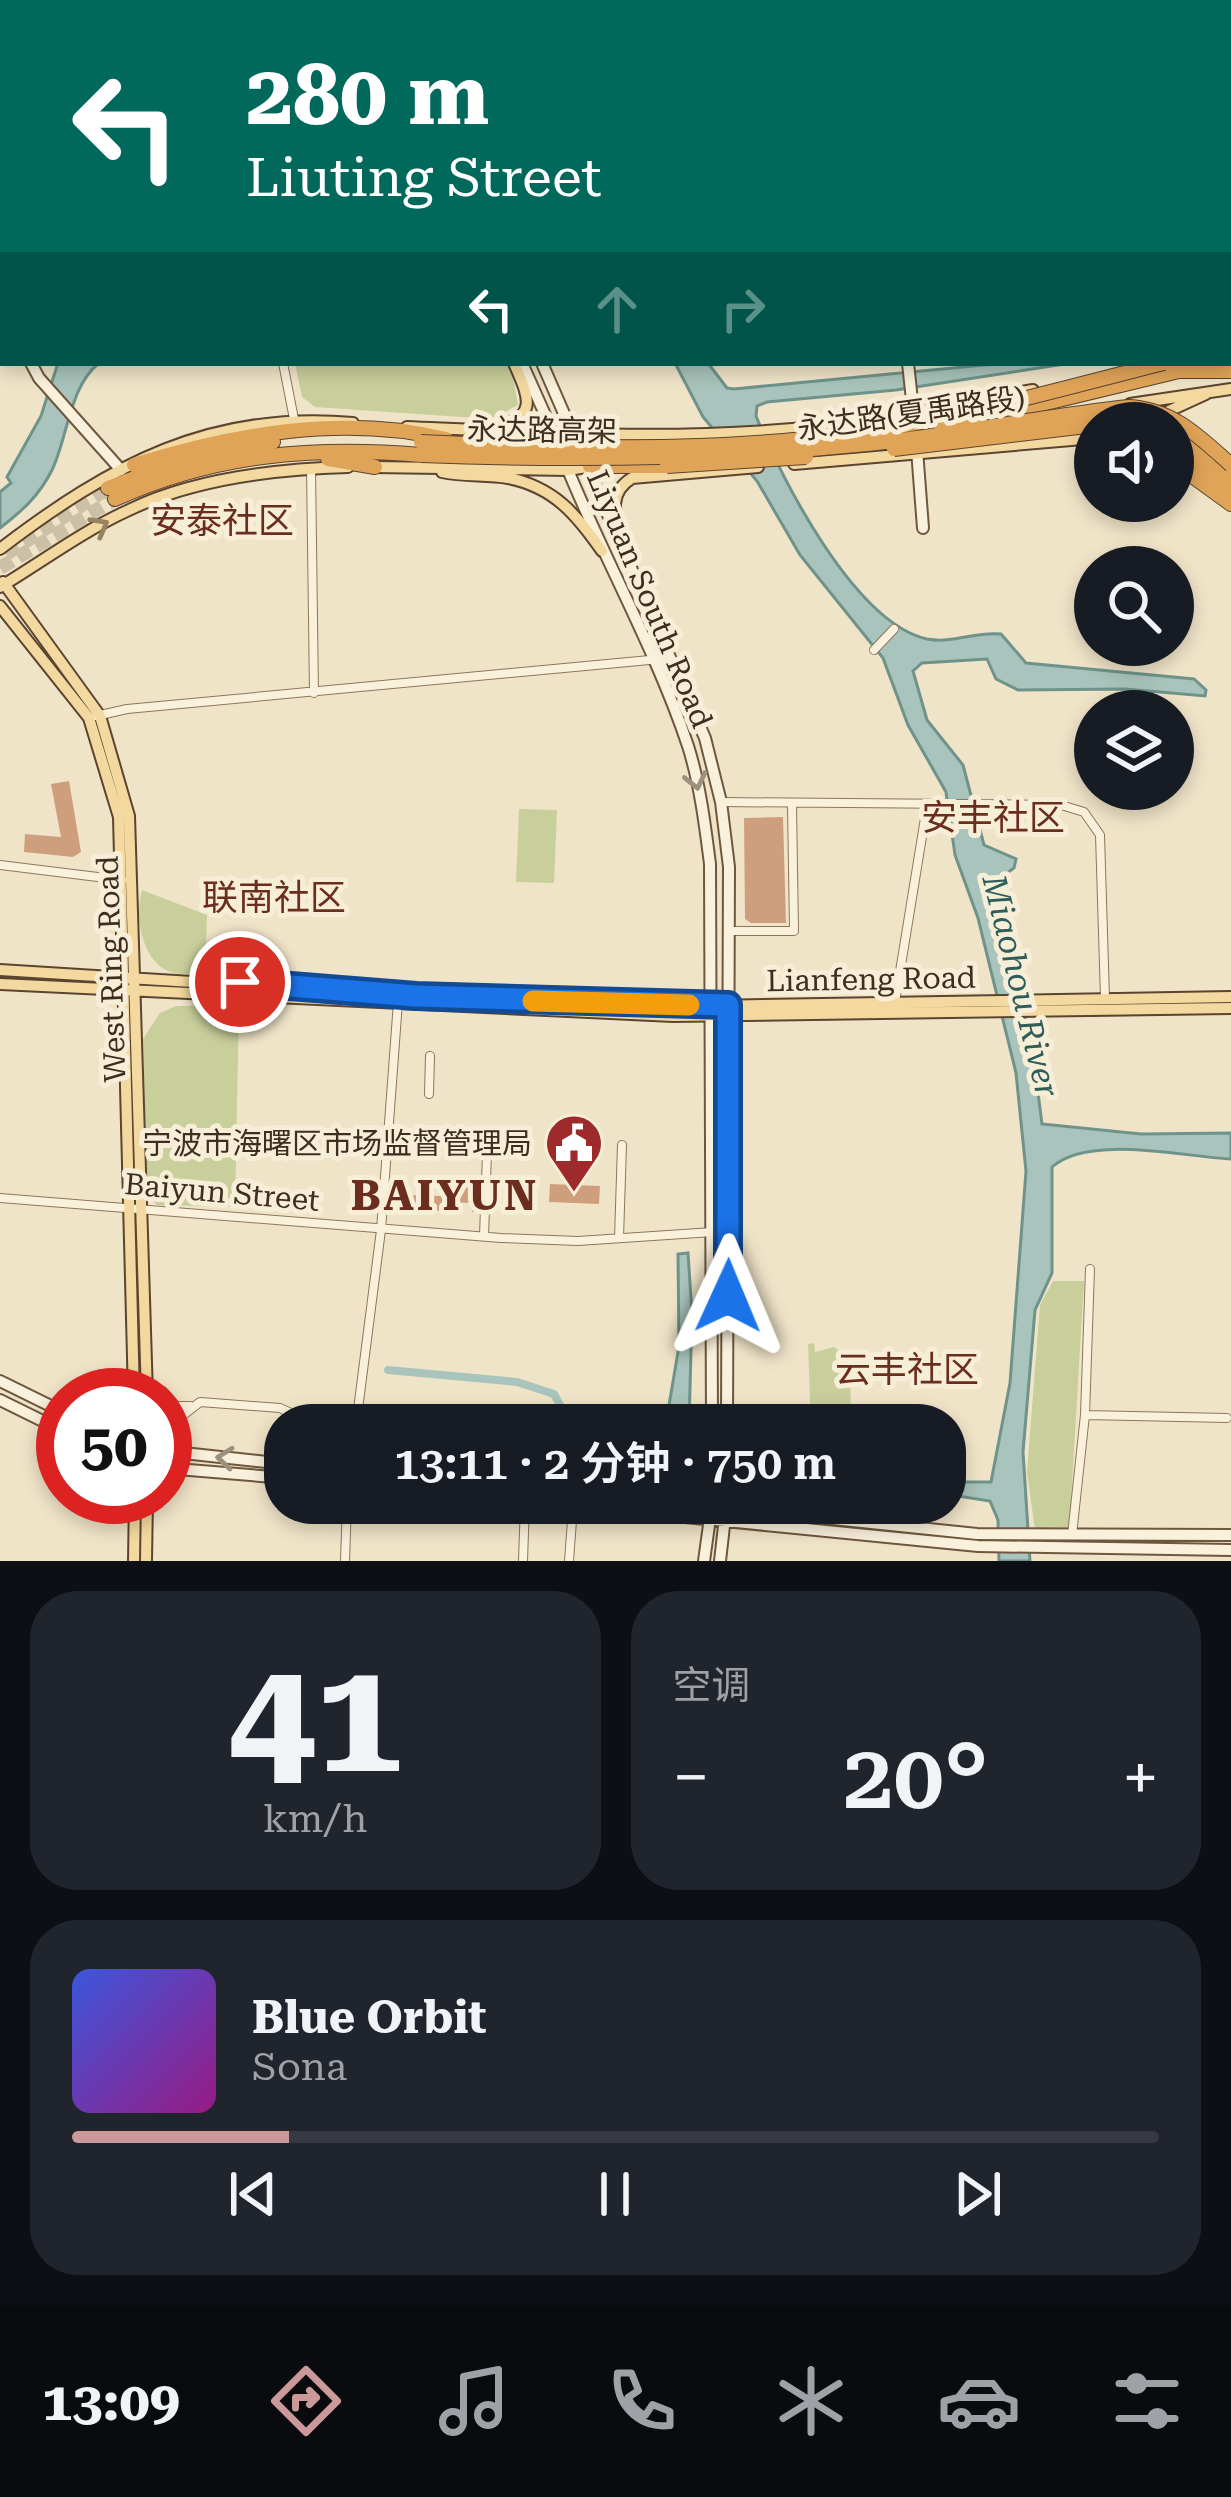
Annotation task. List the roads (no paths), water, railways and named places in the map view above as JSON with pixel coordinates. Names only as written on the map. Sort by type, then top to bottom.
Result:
[{"type":"highway","points":[[910,418],[1150,366]]},
{"type":"highway","points":[[910,418],[975,419],[1179,371],[1231,371]]},
{"type":"highway","points":[[975,430],[1092,411],[1151,408],[1181,423],[1231,465]]},
{"type":"highway","name":"永达路高架","points":[[910,418],[832,436],[718,444],[471,437],[420,449],[299,450],[111,494],[181,461],[300,438],[420,449],[633,458],[867,444],[975,430]]},
{"type":"highway","points":[[127,467],[240,437],[304,430],[420,449]]},
{"type":"highway","points":[[975,430],[1074,431]]},
{"type":"highway","points":[[590,466],[667,466],[1074,433]]},
{"type":"highway","points":[[1194,448],[1231,478]]},
{"type":"highway","points":[[168,477],[296,460],[375,466]]},
{"type":"highway","points":[[1194,460],[1231,490]]},
{"type":"highway","points":[[1194,477],[1231,504]]},
{"type":"main road","points":[[33,366],[79,421],[127,467]]},
{"type":"main road","points":[[471,437],[524,416],[527,395],[519,366]]},
{"type":"main road","name":"Liyuan South Road","points":[[520,366],[554,434],[688,748],[702,807],[710,864],[712,1404]]},
{"type":"main road","name":"Liyuan South Road","points":[[543,366],[705,738],[721,802],[729,867],[727,1404]]},
{"type":"main road","points":[[908,366],[923,528]]},
{"type":"main road","name":"永达路(夏禹路段)","points":[[574,436],[761,430],[910,418],[1171,366]]},
{"type":"main road","points":[[1183,402],[1206,391],[1230,389]]},
{"type":"main road","name":"永达路(夏禹路段)","points":[[772,460],[916,441],[1206,391]]},
{"type":"main road","points":[[0,549],[127,467],[182,440],[294,419],[471,437],[574,436]]},
{"type":"main road","points":[[2,583],[152,500],[311,468],[375,466],[420,449],[568,470],[720,458],[918,456],[1074,434]]},
{"type":"main road","points":[[420,449],[458,476],[507,478],[544,489],[575,512],[602,551]]},
{"type":"main road","points":[[622,543],[613,503],[619,486],[632,478],[732,469],[772,460]]},
{"type":"main road","name":"West Ring Road","points":[[2,583],[94,717],[129,816],[141,1368]]},
{"type":"main road","name":"West Ring Road","points":[[0,606],[94,717],[119,818],[131,985]]},
{"type":"main road","points":[[0,970],[131,985]]},
{"type":"main road","points":[[0,984],[131,985],[399,1000],[729,1010]]},
{"type":"main road","name":"Lianfeng Road","points":[[729,1010],[964,1015],[1105,998],[1231,997]]},
{"type":"main road","name":"Lianfeng Road","points":[[729,1010],[955,1001],[1231,1008]]},
{"type":"main road","points":[[0,1381],[36,1399]]},
{"type":"main road","points":[[0,1400],[36,1418]]},
{"type":"main road","points":[[192,1454],[264,1462]]},
{"type":"main road","points":[[192,1470],[264,1476]]},
{"type":"main road","points":[[134,1561],[135,1524]]},
{"type":"main road","points":[[146,1561],[147,1524]]},
{"type":"main road","points":[[704,1561],[710,1524]]},
{"type":"main road","points":[[720,1561],[725,1524]]},
{"type":"main road","points":[[736,1524],[978,1546],[992,1540]]},
{"type":"main road","points":[[867,1524],[992,1540],[1231,1550]]},
{"type":"main road","points":[[1029,1540],[1072,1535],[1231,1535]]},
{"type":"street","points":[[284,366],[294,419]]},
{"type":"street","points":[[311,468],[314,693]]},
{"type":"street","points":[[874,650],[894,628]]},
{"type":"street","points":[[94,717],[671,658]]},
{"type":"street","points":[[721,802],[1061,806],[1084,812],[1100,835],[1105,998]]},
{"type":"street","points":[[729,931],[794,931],[793,805]]},
{"type":"street","points":[[896,1002],[926,806]]},
{"type":"street","points":[[0,865],[122,880]]},
{"type":"street","points":[[359,1404],[381,1230],[399,1000]]},
{"type":"street","points":[[429,1094],[430,1056]]},
{"type":"street","points":[[619,1238],[622,1144]]},
{"type":"street","points":[[484,1236],[487,1153]]},
{"type":"street","name":"Baiyun Street","points":[[0,1198],[381,1230],[578,1241],[728,1231]]},
{"type":"street","points":[[1072,1535],[1085,1415],[1090,1269]]},
{"type":"street","points":[[192,1406],[200,1402],[264,1407]]},
{"type":"street","points":[[1085,1415],[1227,1418]]},
{"type":"street","points":[[345,1561],[346,1524]]},
{"type":"street","points":[[523,1561],[524,1524]]},
{"type":"street","points":[[569,1561],[572,1524]]},
{"type":"street","points":[[978,1546],[978,1561]]},
{"type":"water","points":[[57,366],[96,366],[81,385],[47,479],[0,528],[0,492],[11,483],[7,477],[41,416]]},
{"type":"water","points":[[677,366],[710,366],[727,388],[734,389],[974,366],[1052,366],[896,390],[767,402],[757,406],[756,416],[824,546],[874,606],[900,627],[937,640],[1001,634],[1026,663],[1194,679],[1206,690],[1205,696],[1194,695],[1194,690],[1018,690],[996,679],[987,659],[922,663],[913,671],[927,720],[963,765],[984,845],[1016,859],[1014,868],[991,885],[1032,1046],[1042,1124],[1141,1134],[1231,1133],[1231,1159],[1112,1149],[1068,1157],[1052,1167],[1052,1273],[1035,1310],[1023,1452],[1030,1561],[999,1561],[998,1520],[990,1501],[966,1497],[966,1482],[991,1482],[1010,1383],[1026,1171],[1016,1073],[978,918],[955,855],[946,792],[908,725],[883,658],[800,555],[757,481],[703,417]]},
{"type":"water","points":[[688,1253],[690,1404],[669,1404],[679,1346],[678,1254]]},
{"type":"waterway","points":[[388,1370],[517,1382],[554,1394],[559,1404]]},
{"type":"tunnel","points":[[6,554],[108,488]]},
{"type":"tunnel","points":[[0,568],[115,499]]},
{"type":"place","name":"宁波市海曙区市场监督管理局","points":[[574,1194]]},
{"type":"district","name":"安泰社区","points":[[222,521]]},
{"type":"district","name":"安丰社区","points":[[993,818]]},
{"type":"district","name":"联南社区","points":[[274,898]]},
{"type":"district","name":"BAIYUN","points":[[445,1195]]},
{"type":"district","name":"云丰社区","points":[[907,1370]]},
{"type":"water label","name":"Miaohou River","points":[[1021,986]]}]
